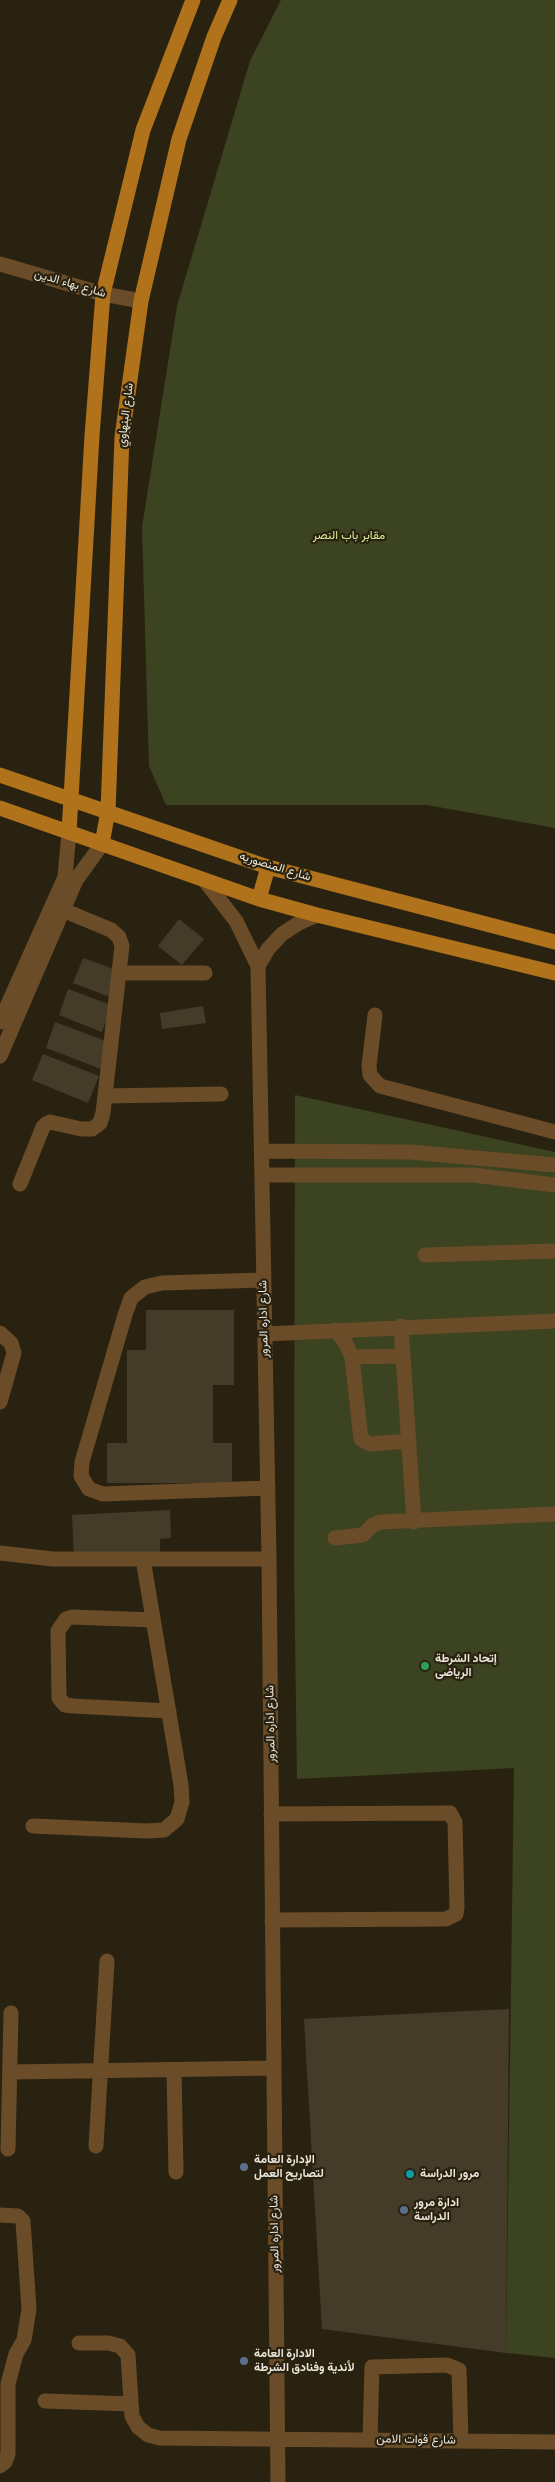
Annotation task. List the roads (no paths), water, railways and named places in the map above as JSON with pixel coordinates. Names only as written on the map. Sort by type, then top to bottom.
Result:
[{"type":"main road","points":[[69,832],[103,294],[144,130],[192,0]]},
{"type":"main road","name":"شارع البنهاوي","points":[[102,844],[108,811],[122,437],[142,301],[179,139],[214,37],[230,0]]},
{"type":"main road","name":"شارع المنصوريه","points":[[0,775],[268,867],[555,942]]},
{"type":"main road","points":[[0,808],[205,882],[259,899],[317,916],[555,973]]},
{"type":"main road","points":[[259,899],[268,867]]},
{"type":"street","name":"شارع بهاء الدين","points":[[0,264],[103,294],[142,301]]},
{"type":"street","points":[[0,1022],[64,876],[69,832]]},
{"type":"street","points":[[0,1056],[76,880],[102,844]]},
{"type":"street","name":"شارع اداره المرور","points":[[205,882],[236,921],[258,966],[269,1559],[278,2482]]},
{"type":"street","points":[[20,1184],[43,1127],[50,1122],[81,1129],[92,1129],[100,1123],[105,1096],[122,946],[118,937],[111,930],[63,910]]},
{"type":"street","points":[[258,966],[268,949],[282,934],[299,923],[317,916]]},
{"type":"street","points":[[120,973],[205,972]]},
{"type":"street","points":[[374,1015],[369,1066],[370,1075],[380,1086],[555,1132]]},
{"type":"street","points":[[105,1096],[221,1094]]},
{"type":"street","points":[[262,1151],[410,1152],[555,1165]]},
{"type":"street","points":[[263,1175],[473,1176],[555,1185]]},
{"type":"street","points":[[425,1255],[555,1251]]},
{"type":"street","points":[[264,1280],[162,1283],[145,1287],[131,1298],[82,1462],[81,1476],[88,1489],[103,1494],[268,1488]]},
{"type":"street","points":[[265,1334],[401,1326],[555,1321]]},
{"type":"street","points":[[401,1326],[414,1522]]},
{"type":"street","points":[[335,1330],[345,1342],[352,1357],[361,1439],[370,1444],[408,1441]]},
{"type":"street","points":[[0,1333],[11,1343],[14,1353],[0,1402]]},
{"type":"street","points":[[352,1357],[403,1356]]},
{"type":"street","points":[[335,1538],[363,1535],[376,1523],[555,1514]]},
{"type":"street","points":[[2,1551],[54,1559],[269,1559]]},
{"type":"street","points":[[32,1826],[146,1831],[164,1830],[177,1819],[182,1802],[182,1793],[143,1559]]},
{"type":"street","points":[[153,1620],[72,1617],[66,1619],[58,1631],[59,1698],[65,1704],[73,1706],[169,1711]]},
{"type":"street","points":[[272,1814],[450,1813],[455,1822],[457,1908],[456,1914],[446,1919],[272,1920]]},
{"type":"street","points":[[96,2146],[106,1961]]},
{"type":"street","points":[[8,2148],[11,2013]]},
{"type":"street","points":[[10,2072],[274,2068]]},
{"type":"street","points":[[174,2070],[176,2172]]},
{"type":"street","points":[[0,2215],[18,2216],[23,2220],[29,2309],[24,2340],[16,2354],[8,2384],[8,2454],[5,2462],[0,2466]]},
{"type":"street","name":"شارع قوات الامن","points":[[79,2343],[108,2343],[120,2346],[128,2355],[132,2416],[138,2427],[148,2435],[160,2438],[277,2437],[555,2442]]},
{"type":"street","points":[[370,2439],[372,2367],[377,2365],[448,2365],[459,2370],[461,2440]]},
{"type":"street","points":[[45,2401],[131,2404]]},
{"type":"place","name":"إتحاد الشرطة الرياضى","points":[[425,1666]]},
{"type":"place","name":"الإدارة العامة لتصاريح العمل","points":[[244,2167]]},
{"type":"place","name":"مرور الدراسة","points":[[410,2174]]},
{"type":"place","name":"ادارة مرور الدراسة","points":[[404,2210]]},
{"type":"place","name":"الادارة العامة لأندية وفنادق الشرطة","points":[[244,2361]]},
{"type":"park label","name":"مقابر باب النصر","points":[[349,536]]}]
